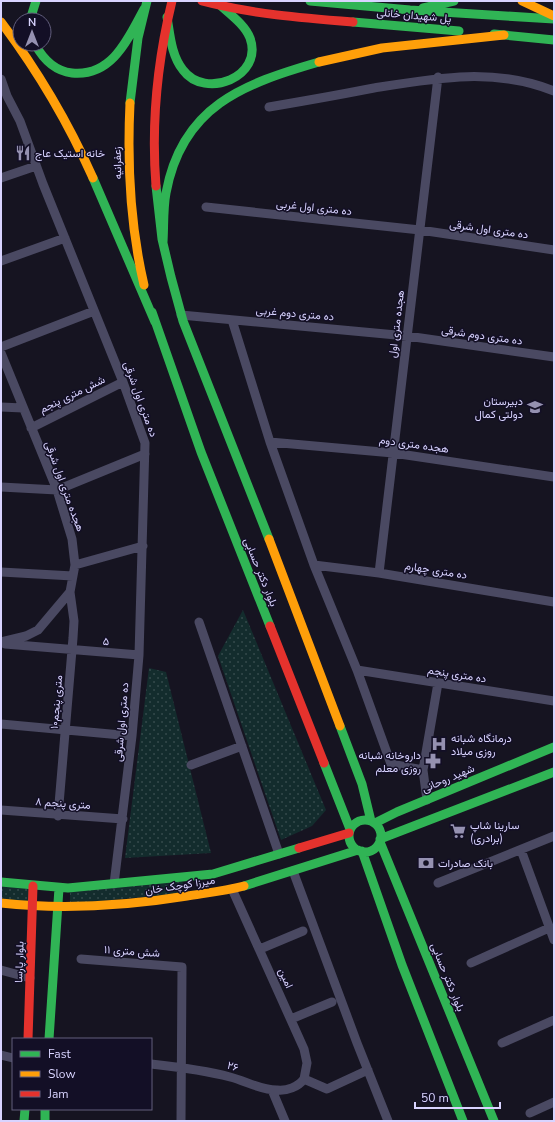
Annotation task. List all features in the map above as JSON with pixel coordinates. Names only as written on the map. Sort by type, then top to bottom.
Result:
[{"type":"main road","points":[[33,12],[36,1]]},
{"type":"main road","points":[[172,1],[167,17],[156,92],[154,142],[163,242],[181,315]]},
{"type":"main road","name":"پل شهیدان خانلی","points":[[202,1],[221,6],[285,16],[504,34]]},
{"type":"main road","name":"پل شهیدان خانلی","points":[[310,1],[410,10],[554,19]]},
{"type":"main road","points":[[410,10],[454,1]]},
{"type":"main road","points":[[522,1],[554,16]]},
{"type":"main road","points":[[39,52],[51,64],[64,71],[78,75],[93,73],[107,66],[121,51],[145,5]]},
{"type":"main road","name":"زعفرانیه","points":[[145,5],[131,90],[128,141],[129,186],[131,217],[136,248],[155,322]]},
{"type":"main road","points":[[167,17],[178,63],[187,74],[200,83],[215,85],[233,80],[246,70],[252,57],[250,39],[242,26],[221,6]]},
{"type":"main road","points":[[1,22],[48,88],[75,137],[155,322]]},
{"type":"main road","points":[[163,242],[165,194],[181,149],[195,126],[220,100],[298,66],[377,48],[406,43],[504,34],[554,40]]},
{"type":"main road","name":"بلوار دکتر حسابی","points":[[181,315],[233,442],[362,784],[373,822]]},
{"type":"main road","name":"بلوار دکتر حسابی","points":[[155,322],[201,452],[349,831]]},
{"type":"main road","name":"شهید روحانی","points":[[373,822],[554,747]]},
{"type":"main road","points":[[380,840],[554,772]]},
{"type":"main road","points":[[360,851],[374,849],[380,840],[380,830],[373,822],[358,821],[349,831],[350,843],[360,851],[402,965],[463,1121]]},
{"type":"main road","name":"میرزا کوچک خان","points":[[1,882],[59,888],[184,878],[214,874],[349,831]]},
{"type":"main road","name":"بلوار دکتر حسابی","points":[[380,840],[494,1121]]},
{"type":"main road","name":"میرزا کوچک خان","points":[[1,903],[32,907],[58,908],[112,906],[187,896],[232,889],[360,851]]},
{"type":"main road","points":[[214,874],[219,891]]},
{"type":"main road","points":[[184,878],[187,896]]},
{"type":"main road","name":"بلوار پارسا","points":[[28,1038],[33,886]]},
{"type":"main road","points":[[49,1038],[59,888]]},
{"type":"main road","points":[[24,1121],[25,1110]]},
{"type":"main road","points":[[45,1110],[45,1121]]},
{"type":"street","points":[[269,107],[438,77],[502,76],[541,86],[554,91]]},
{"type":"street","name":"هجده متری اول","points":[[379,573],[438,77]]},
{"type":"street","name":"ده متری اول شرقی","points":[[1,79],[4,97],[20,121],[36,166],[123,382],[145,443],[139,655],[123,819],[114,884]]},
{"type":"street","points":[[1,178],[36,166]]},
{"type":"street","name":"ده متری اول غربی","points":[[206,207],[420,230]]},
{"type":"street","name":"ده متری اول شرقی","points":[[420,230],[554,250]]},
{"type":"street","points":[[1,261],[65,238]]},
{"type":"street","points":[[1,347],[94,311]]},
{"type":"street","name":"ده متری دوم غربی","points":[[181,315],[407,336]]},
{"type":"street","points":[[232,320],[270,442],[314,565],[357,670],[392,764],[423,770]]},
{"type":"street","name":"ده متری دوم شرقی","points":[[407,336],[554,357]]},
{"type":"street","name":"هجده متری اول شرقی","points":[[1,353],[57,490],[72,539],[74,565],[74,576],[70,592],[38,630],[1,643]]},
{"type":"street","name":"شش متری پنجم","points":[[31,428],[123,382]]},
{"type":"street","points":[[1,407],[23,408]]},
{"type":"street","name":"هجده متری دوم","points":[[270,442],[393,453],[554,477]]},
{"type":"street","points":[[1,487],[57,490],[145,454]]},
{"type":"street","points":[[74,565],[143,546]]},
{"type":"street","name":"ده متری چهارم","points":[[314,565],[379,573],[554,602]]},
{"type":"street","points":[[1,572],[74,576]]},
{"type":"street","name":"۱۰متری پنجم","points":[[58,816],[74,621],[70,592]]},
{"type":"street","points":[[199,622],[279,854]]},
{"type":"street","name":"۵","points":[[1,643],[139,655]]},
{"type":"street","name":"ده متری پنجم","points":[[357,670],[554,701]]},
{"type":"street","points":[[427,800],[423,770],[438,683]]},
{"type":"street","points":[[1,724],[132,736]]},
{"type":"street","points":[[191,765],[242,746]]},
{"type":"street","name":"۸ متری پنجم","points":[[1,810],[58,816],[123,819]]},
{"type":"street","points":[[438,883],[554,836]]},
{"type":"street","points":[[521,850],[554,940]]},
{"type":"street","points":[[293,871],[388,1121]]},
{"type":"street","name":"امین","points":[[232,889],[304,1049],[307,1063],[304,1079]]},
{"type":"street","points":[[471,963],[550,928]]},
{"type":"street","points":[[260,949],[303,931]]},
{"type":"street","name":"شش متری ۱۱","points":[[81,959],[182,967],[183,1067]]},
{"type":"street","points":[[1,970],[30,978]]},
{"type":"street","points":[[291,1019],[332,1002]]},
{"type":"street","points":[[502,1043],[554,1020]]},
{"type":"street","points":[[1,1055],[12,1058]]},
{"type":"street","name":"۲۶","points":[[152,1064],[213,1072],[272,1090],[290,1089],[301,1083],[304,1079]]},
{"type":"street","points":[[182,1121],[183,1067]]},
{"type":"street","points":[[304,1079],[327,1089],[368,1070]]},
{"type":"street","points":[[272,1090],[285,1121]]},
{"type":"street","points":[[530,1113],[554,1102]]},
{"type":"green space","points":[[243,610],[326,810],[312,826],[281,840],[218,656]]},
{"type":"green space","points":[[149,668],[166,672],[211,853],[125,858]]},
{"type":"green space","points":[[182,878],[184,893],[70,904],[70,888]]},
{"type":"green space","points":[[1,882],[29,886],[29,903],[1,898]]},
{"type":"traffic: fast","points":[[33,12],[36,1]]},
{"type":"traffic: fast","points":[[130,103],[138,38],[147,1]]},
{"type":"traffic: fast","points":[[310,1],[410,10],[554,19]]},
{"type":"traffic: fast","points":[[423,8],[454,1]]},
{"type":"traffic: fast","points":[[167,17],[173,51],[183,70],[193,79],[205,83],[218,83],[230,80],[241,73],[249,64],[252,52],[248,33],[237,20],[221,6]]},
{"type":"traffic: fast","points":[[40,52],[55,67],[66,72],[86,73],[98,69],[117,54],[132,32],[144,9]]},
{"type":"traffic: fast","points":[[353,22],[459,31]]},
{"type":"traffic: fast","points":[[494,34],[554,40]]},
{"type":"traffic: fast","points":[[163,242],[165,199],[174,163],[186,139],[201,119],[220,103],[241,90],[291,70],[319,62]]},
{"type":"traffic: fast","points":[[93,178],[155,322]]},
{"type":"traffic: fast","points":[[156,186],[162,239],[183,321],[269,539]]},
{"type":"traffic: fast","points":[[152,312],[201,452],[270,626]]},
{"type":"traffic: fast","points":[[340,726],[362,784],[371,821]]},
{"type":"traffic: fast","points":[[375,823],[397,812],[554,747]]},
{"type":"traffic: fast","points":[[324,763],[350,829]]},
{"type":"traffic: fast","points":[[380,839],[554,772]]},
{"type":"traffic: fast","points":[[362,820],[368,820],[378,827],[381,836],[380,842],[374,849],[368,852],[362,852],[352,845],[349,839],[349,833],[356,823],[362,820]]},
{"type":"traffic: fast","points":[[380,842],[494,1121]]},
{"type":"traffic: fast","points":[[1,882],[68,888],[213,874],[299,848]]},
{"type":"traffic: fast","points":[[244,886],[358,850]]},
{"type":"traffic: fast","points":[[362,851],[402,965],[463,1121]]},
{"type":"traffic: fast","points":[[49,1038],[59,888]]},
{"type":"traffic: fast","points":[[24,1121],[25,1110]]},
{"type":"traffic: fast","points":[[45,1110],[45,1121]]},
{"type":"traffic: slow","points":[[522,1],[554,16]]},
{"type":"traffic: slow","points":[[1,22],[15,40],[52,97],[93,178]]},
{"type":"traffic: slow","points":[[319,62],[382,48],[504,35]]},
{"type":"traffic: slow","points":[[130,103],[129,172],[135,240],[144,285]]},
{"type":"traffic: slow","points":[[269,539],[340,726]]},
{"type":"traffic: slow","points":[[1,903],[48,906],[94,906],[164,899],[223,891],[244,886]]},
{"type":"traffic: jam","points":[[156,186],[154,139],[156,93],[162,47],[172,1]]},
{"type":"traffic: jam","points":[[202,1],[258,12],[353,22]]},
{"type":"traffic: jam","points":[[270,626],[324,763]]},
{"type":"traffic: jam","points":[[299,848],[349,833]]},
{"type":"traffic: jam","points":[[28,1038],[33,886]]},
{"type":"place","name":"خانه استیک عاج","points":[[23,153]]},
{"type":"place","name":"دبیرستان دولتی کمال","points":[[535,407]]},
{"type":"place","name":"درمانگاه شبانه روزی میلاد","points":[[439,744]]},
{"type":"place","name":"داروخانه شبانه روزی معلم","points":[[433,761]]},
{"type":"place","name":"سارینا شاپ (برادری)","points":[[458,831]]},
{"type":"place","name":"بانک صادرات","points":[[426,863]]}]
